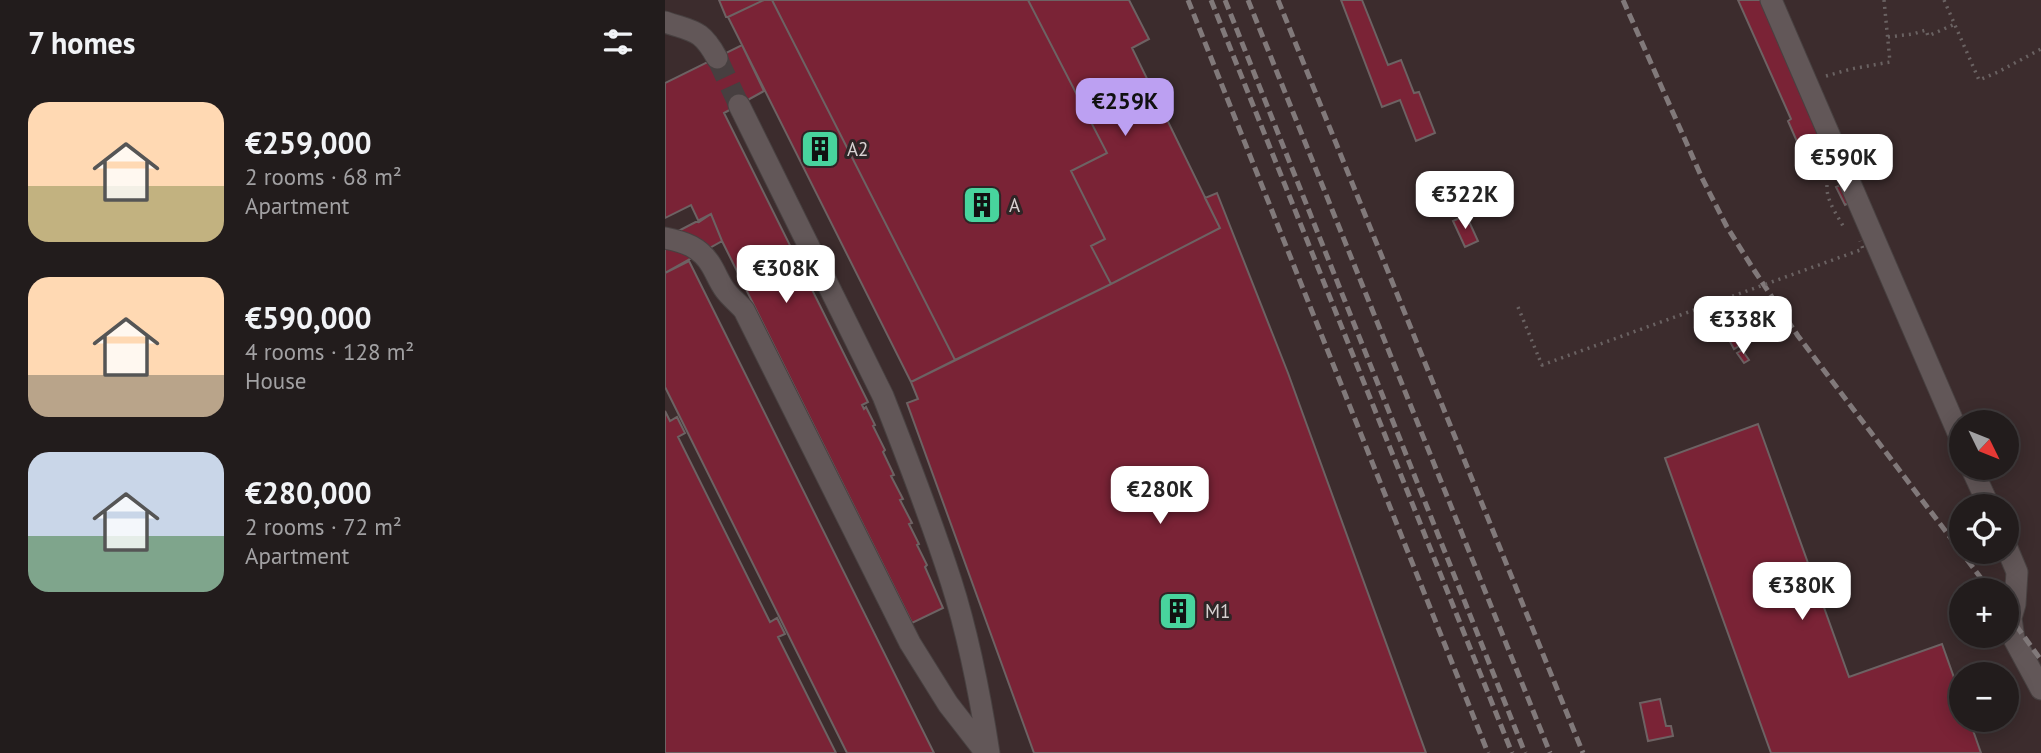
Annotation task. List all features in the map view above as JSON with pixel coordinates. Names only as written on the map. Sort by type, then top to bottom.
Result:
[{"type":"lane","points":[[1771,0],[1949,412]]},
{"type":"lane","points":[[665,22],[699,33],[709,43],[717,58]]},
{"type":"lane","points":[[739,105],[894,423],[952,583],[981,697],[988,753]]},
{"type":"lane","points":[[665,238],[683,242],[702,253],[724,289],[744,310],[910,643],[948,704],[988,753]]},
{"type":"lane","points":[[2014,564],[2017,572],[2015,604],[2011,618],[2014,639],[2041,689]]},
{"type":"path","points":[[1808,84],[1838,72],[1889,62],[1884,0]]},
{"type":"path","points":[[1944,0],[1979,80],[2041,49]]},
{"type":"path","points":[[1888,37],[1926,30],[1927,36],[1955,24]]},
{"type":"path","points":[[1829,200],[1846,230]]},
{"type":"path","points":[[1518,307],[1542,365],[1863,249],[1860,241]]},
{"type":"shaded area","points":[[665,0],[2041,0],[2041,753],[665,753]]},
{"type":"building","points":[[719,0],[764,0],[726,17]]},
{"type":"building","name":"A2","points":[[764,0],[772,0],[955,360],[911,382],[728,17]]},
{"type":"building","name":"A","points":[[772,0],[1028,0],[1107,153],[1071,171],[1105,239],[1091,246],[1111,284],[955,360]]},
{"type":"building","points":[[1028,0],[1129,0],[1149,39],[1132,48],[1220,228],[1111,284],[1091,246],[1105,239],[1071,171],[1107,153]]},
{"type":"building","points":[[1341,0],[1362,0],[1388,65],[1401,60],[1414,93],[1419,92],[1435,133],[1416,141],[1400,100],[1382,107]]},
{"type":"building","points":[[1738,0],[1763,0],[1833,148],[1805,160],[1788,121],[1791,119]]},
{"type":"building","points":[[742,45],[764,91],[724,113],[868,402],[862,405],[864,409],[866,407],[885,450],[883,452],[894,475],[891,476],[903,499],[900,500],[912,523],[909,524],[943,608],[912,623],[711,214],[699,222],[691,205],[665,218],[665,83]]},
{"type":"building","points":[[1843,184],[1851,202],[1845,205],[1836,187]]},
{"type":"building","name":"M1","points":[[1217,193],[1288,373],[1426,753],[1034,753],[907,403],[918,399],[911,382],[1220,228],[1205,198]]},
{"type":"building","points":[[711,214],[722,241],[665,273],[665,238]]},
{"type":"building","points":[[1466,215],[1478,241],[1465,247],[1453,221]]},
{"type":"building","points":[[689,261],[934,753],[847,753],[665,387],[665,273]]},
{"type":"building","points":[[1732,336],[1739,346],[1734,349],[1728,338]]},
{"type":"building","points":[[1742,350],[1749,360],[1744,363],[1737,353]]},
{"type":"building","points":[[665,411],[670,421],[677,417],[685,433],[678,437],[770,622],[777,618],[785,634],[778,637],[836,753],[665,753]]},
{"type":"building","points":[[1758,424],[1849,677],[1942,644],[1949,664],[1949,732],[1974,732],[1981,753],[1771,753],[1665,458]]},
{"type":"building","points":[[1660,699],[1666,726],[1671,726],[1673,736],[1648,741],[1640,703]]},
{"type":"tunnel","points":[[717,58],[739,105]]},
{"type":"railway","points":[[1188,0],[1488,753]]},
{"type":"railway","points":[[1211,0],[1512,753]]},
{"type":"railway","points":[[1225,0],[1525,753]]},
{"type":"railway","points":[[1248,0],[1550,753]]},
{"type":"railway","points":[[1278,0],[1583,753]]},
{"type":"railway","points":[[1623,0],[1702,178],[1727,227],[1798,336],[1981,578]]},
{"type":"railway","points":[[2019,630],[2041,660]]},
{"type":"place","name":"A2","points":[[820,149]]},
{"type":"place","name":"A","points":[[982,205]]},
{"type":"place","name":"M1","points":[[1178,611]]}]
